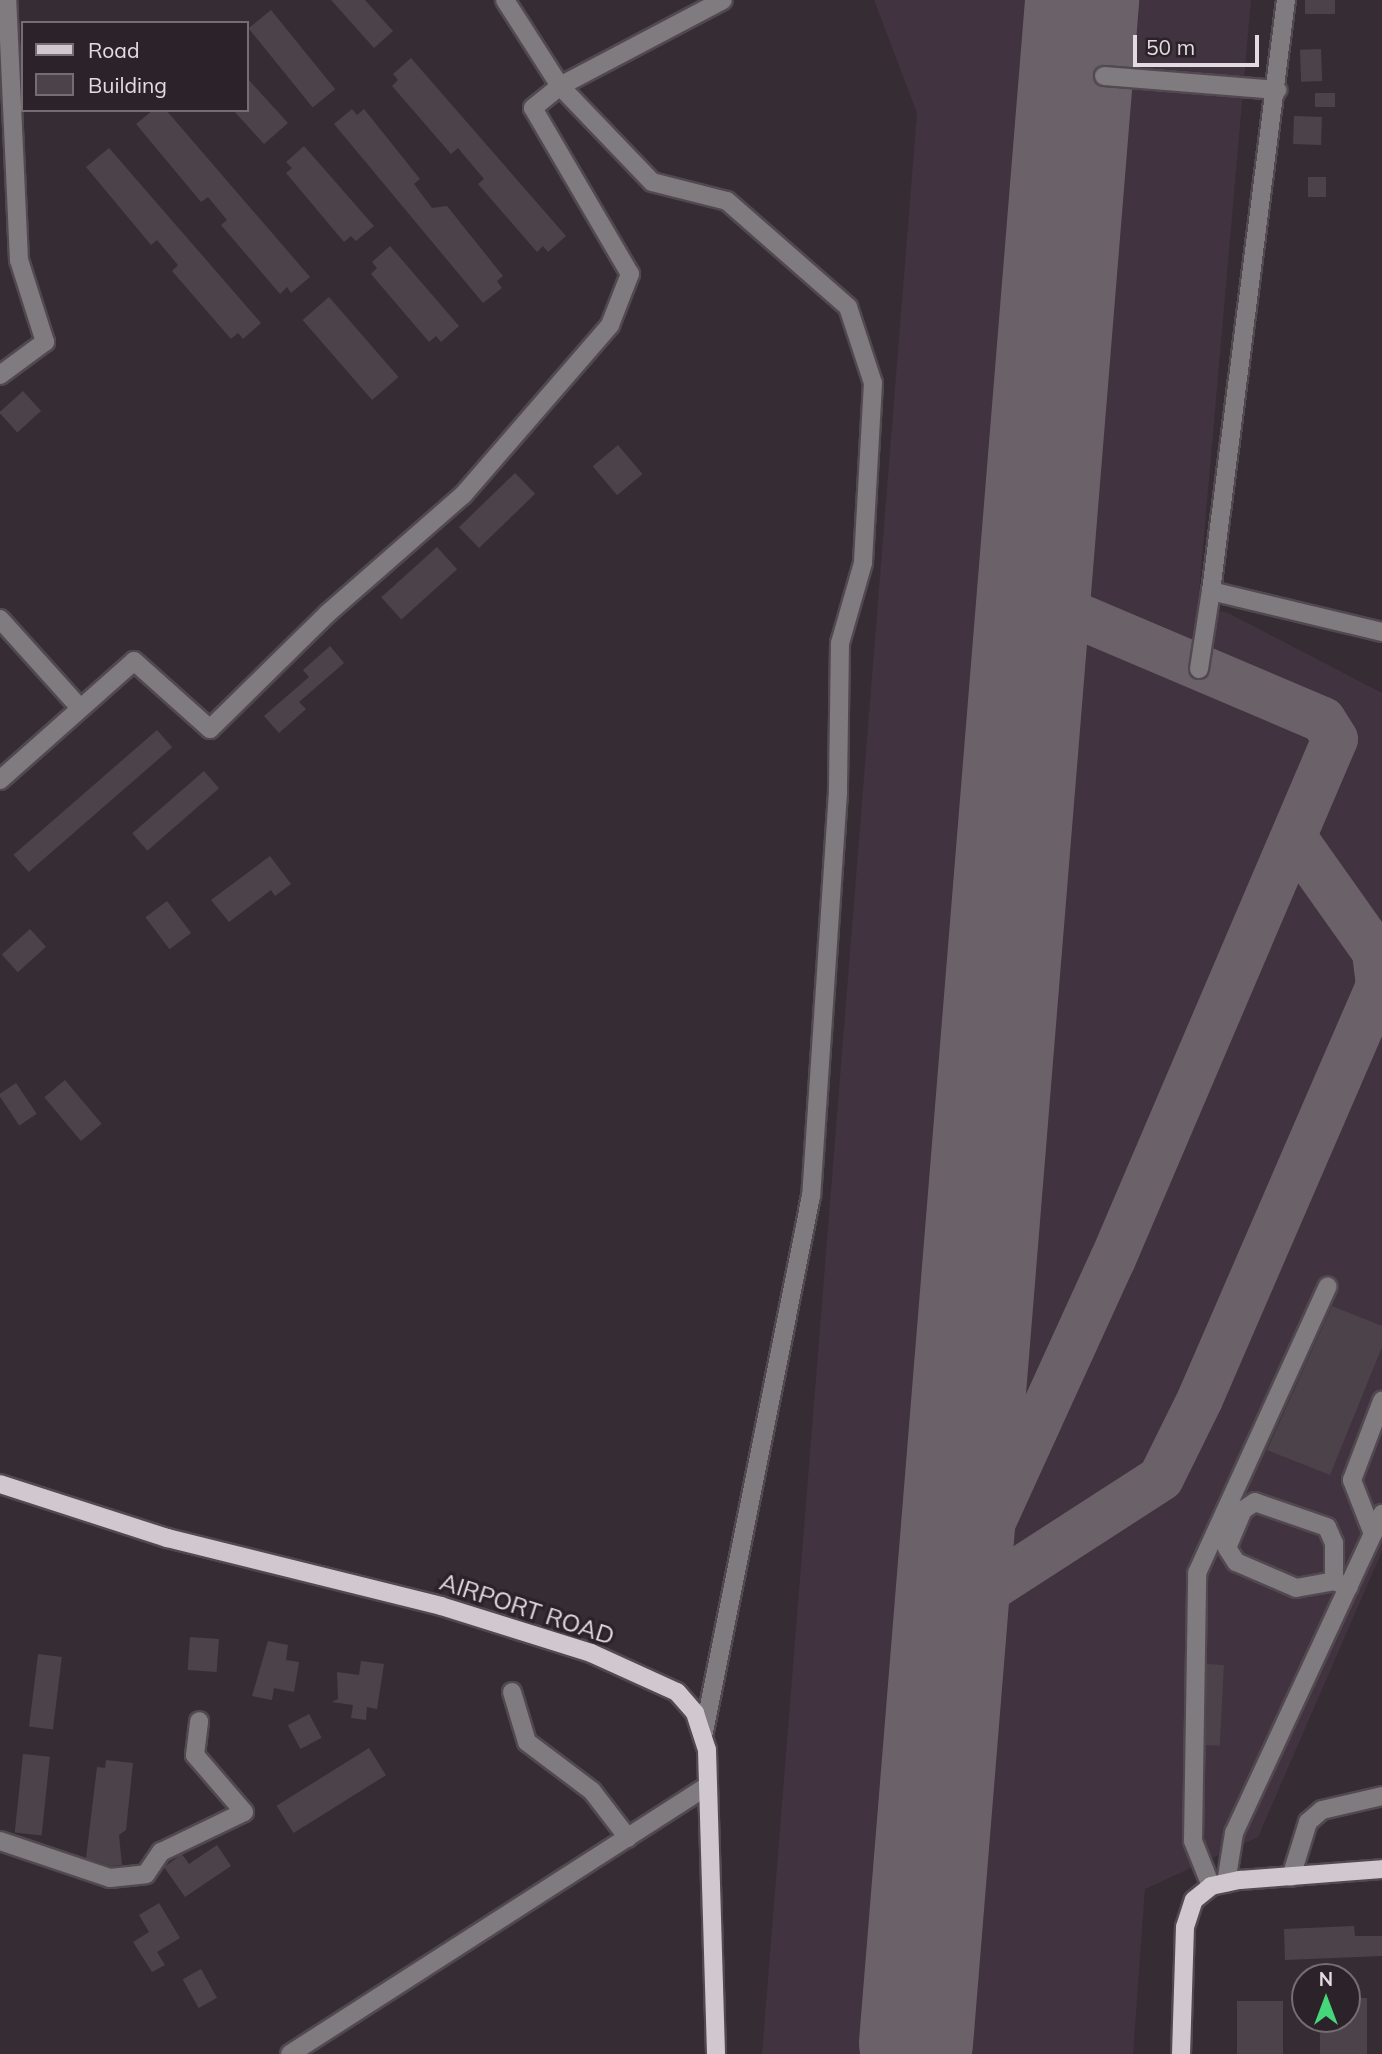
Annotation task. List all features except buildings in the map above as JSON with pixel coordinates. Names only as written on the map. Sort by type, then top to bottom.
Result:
[{"type":"main road","name":"AIRPORT ROAD","points":[[0,1484],[167,1538],[441,1606],[591,1653],[677,1692],[704,1732]]},
{"type":"main road","points":[[704,1732],[716,2054]]},
{"type":"main road","points":[[1181,2054],[1185,1927],[1194,1900],[1218,1884],[1382,1868]]},
{"type":"street","points":[[0,375],[45,342],[19,260],[6,169],[8,0]]},
{"type":"street","points":[[505,0],[560,86],[652,182],[727,201],[848,307],[873,383],[863,563],[840,643],[838,792],[811,1196],[704,1732]]},
{"type":"street","points":[[0,780],[134,661],[210,729],[328,613],[463,495],[610,326],[630,274],[533,108],[560,86],[723,0]]},
{"type":"street","points":[[1199,669],[1277,90],[1286,0]]},
{"type":"street","points":[[1104,76],[1277,90]]},
{"type":"street","points":[[1211,591],[1382,632]]},
{"type":"street","points":[[0,619],[80,708]]},
{"type":"street","points":[[1218,1884],[1194,1841],[1197,1573],[1328,1286]]},
{"type":"street","points":[[1373,1534],[1352,1480],[1382,1401]]},
{"type":"street","points":[[1255,1502],[1327,1527],[1334,1543],[1342,1584],[1296,1588],[1236,1562],[1227,1548],[1243,1510],[1255,1502]]},
{"type":"street","points":[[1218,1884],[1234,1833],[1342,1584],[1373,1534],[1382,1514]]},
{"type":"street","points":[[512,1692],[527,1742],[592,1791],[628,1838]]},
{"type":"street","points":[[0,1841],[110,1878],[146,1874],[161,1852],[244,1812],[195,1755],[199,1721]]},
{"type":"street","points":[[290,2054],[705,1788]]},
{"type":"street","points":[[1291,1877],[1308,1822],[1322,1810],[1382,1796]]},
{"type":"shaded area","points":[[874,0],[1251,0],[1198,605],[1228,613],[1382,693],[1382,1551],[1258,1837],[1145,1889],[1133,2054],[762,2054],[917,113]]},
{"type":"taxiway","points":[[951,1614],[1113,1259],[1335,739],[1323,720],[1033,597]]},
{"type":"taxiway","points":[[951,1614],[1161,1478],[1200,1399],[1379,985],[1375,952],[1295,839]]},
{"type":"runway","points":[[916,2043],[1082,0]]}]
